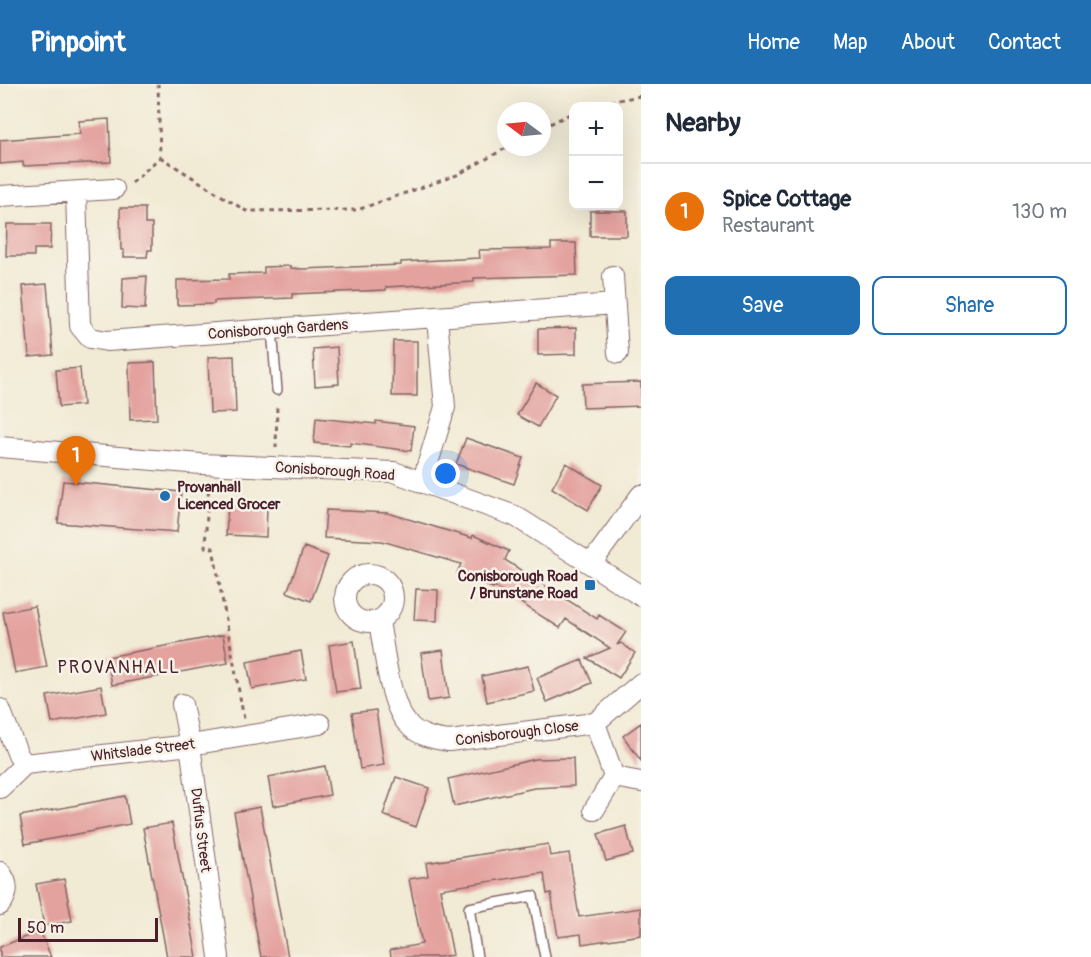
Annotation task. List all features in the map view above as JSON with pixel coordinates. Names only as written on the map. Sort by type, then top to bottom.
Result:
[{"type":"street","points":[[0,196],[114,189]]},
{"type":"street","name":"Conisborough Gardens","points":[[76,192],[80,326],[90,338],[107,341],[615,304]]},
{"type":"street","points":[[613,276],[618,353]]},
{"type":"street","points":[[422,483],[445,407],[437,318]]},
{"type":"street","name":"Conisborough Road","points":[[0,447],[209,464],[394,472],[515,516],[641,596]]},
{"type":"street","points":[[591,564],[641,495]]},
{"type":"street","name":"Conisborough Close","points":[[379,621],[394,700],[407,723],[427,737],[449,741],[595,723],[641,683]]},
{"type":"street","name":"Duffus Street","points":[[182,704],[190,745],[219,957]]},
{"type":"street","points":[[0,709],[18,755],[26,764],[0,788]]},
{"type":"street","name":"Conisborough Close","points":[[595,723],[614,777]]},
{"type":"street","name":"Whitslade Street","points":[[26,764],[190,745],[320,724]]},
{"type":"street","points":[[594,810],[614,777],[641,782]]},
{"type":"street","points":[[0,872],[7,886],[7,893],[0,905]]},
{"type":"lane","points":[[272,329],[277,390]]},
{"type":"lane","points":[[477,957],[469,908],[533,896],[544,957]]},
{"type":"path","points":[[114,189],[127,188],[160,157],[158,84]]},
{"type":"path","points":[[606,102],[641,96]]},
{"type":"path","points":[[551,123],[569,114]]},
{"type":"path","points":[[160,157],[246,211],[357,210],[457,175],[497,153]]},
{"type":"path","points":[[276,467],[277,390]]},
{"type":"path","points":[[209,464],[205,547],[213,548],[247,736]]},
{"type":"building","points":[[109,119],[111,162],[23,166],[23,162],[0,164],[0,140],[80,134],[79,121]]},
{"type":"building","points":[[120,208],[145,208],[145,224],[152,224],[152,250],[148,250],[147,257],[124,257],[124,250],[121,250]]},
{"type":"building","points":[[590,211],[627,211],[627,236],[590,236]]},
{"type":"building","points":[[7,224],[51,224],[50,249],[34,249],[34,256],[6,256]]},
{"type":"building","points":[[551,243],[576,243],[577,275],[474,278],[474,282],[386,287],[386,290],[292,294],[292,298],[177,305],[177,280],[229,279],[229,274],[264,273],[264,267],[291,266],[291,268],[303,269],[401,265],[401,262],[480,258],[479,250],[551,249]]},
{"type":"building","points":[[147,276],[145,309],[122,308],[123,278]]},
{"type":"building","points":[[47,284],[53,355],[29,357],[23,286]]},
{"type":"building","points":[[576,328],[576,354],[538,355],[538,329]]},
{"type":"building","points":[[393,341],[417,341],[417,396],[392,396]]},
{"type":"building","points":[[337,347],[339,384],[315,386],[313,349]]},
{"type":"building","points":[[234,356],[236,412],[210,413],[208,357]]},
{"type":"building","points":[[155,362],[157,419],[130,420],[129,363]]},
{"type":"building","points":[[80,368],[83,405],[59,407],[56,370]]},
{"type":"building","points":[[641,382],[641,406],[583,408],[582,384]]},
{"type":"building","points":[[536,383],[556,395],[538,427],[517,415]]},
{"type":"building","points":[[316,418],[376,424],[376,421],[414,426],[411,451],[350,443],[350,446],[314,443]]},
{"type":"building","points":[[466,438],[523,458],[514,484],[456,464]]},
{"type":"building","points":[[566,463],[602,485],[588,510],[552,488]]},
{"type":"building","points":[[63,481],[181,492],[177,532],[58,523]]},
{"type":"building","points":[[228,505],[267,507],[266,537],[226,535]]},
{"type":"building","points":[[326,510],[388,513],[472,538],[473,535],[509,551],[505,560],[597,619],[599,615],[626,632],[617,645],[621,643],[635,653],[619,678],[587,658],[610,648],[566,619],[560,628],[494,586],[493,588],[457,573],[461,564],[382,541],[324,538]]},
{"type":"building","points":[[304,547],[328,556],[311,601],[287,592]]},
{"type":"building","points":[[416,589],[438,590],[437,621],[414,620]]},
{"type":"building","points":[[35,606],[47,667],[15,673],[3,612]]},
{"type":"building","points":[[223,635],[228,663],[112,685],[107,657]]},
{"type":"building","points":[[354,641],[361,689],[336,692],[329,645]]},
{"type":"building","points":[[443,650],[449,698],[428,701],[421,653]]},
{"type":"building","points":[[301,651],[306,679],[252,689],[247,662]]},
{"type":"building","points":[[582,660],[592,683],[547,702],[537,678]]},
{"type":"building","points":[[528,666],[534,691],[487,702],[482,676]]},
{"type":"building","points":[[101,686],[106,713],[52,723],[47,696]]},
{"type":"building","points":[[376,710],[384,765],[360,769],[352,713]]},
{"type":"building","points":[[641,723],[641,761],[623,736]]},
{"type":"building","points":[[573,758],[574,786],[534,788],[454,806],[448,779],[536,759]]},
{"type":"building","points":[[325,766],[330,795],[273,806],[268,777]]},
{"type":"building","points":[[396,777],[429,788],[416,827],[383,815]]},
{"type":"building","points":[[125,796],[130,824],[25,844],[20,816]]},
{"type":"building","points":[[260,807],[288,957],[261,957],[234,812]]},
{"type":"building","points":[[172,823],[197,957],[167,957],[143,828]]},
{"type":"building","points":[[626,826],[633,854],[606,861],[598,834]]},
{"type":"building","points":[[548,844],[550,856],[569,853],[579,917],[641,908],[641,935],[582,944],[581,934],[558,937],[551,893],[547,894],[544,873],[440,889],[453,955],[391,957],[390,950],[422,944],[409,879],[428,876],[426,863]]},
{"type":"building","points":[[64,879],[72,921],[44,926],[36,884]]},
{"type":"building","points":[[40,931],[51,957],[0,957],[0,947]]},
{"type":"place","name":"Spice Cottage","points":[[76,486]]},
{"type":"place","name":"Provanhall Licenced Grocer","points":[[165,496]]},
{"type":"place","name":"Conisborough Road / Brunstane Road","points":[[590,585]]},
{"type":"district","name":"PROVANHALL","points":[[119,667]]}]
